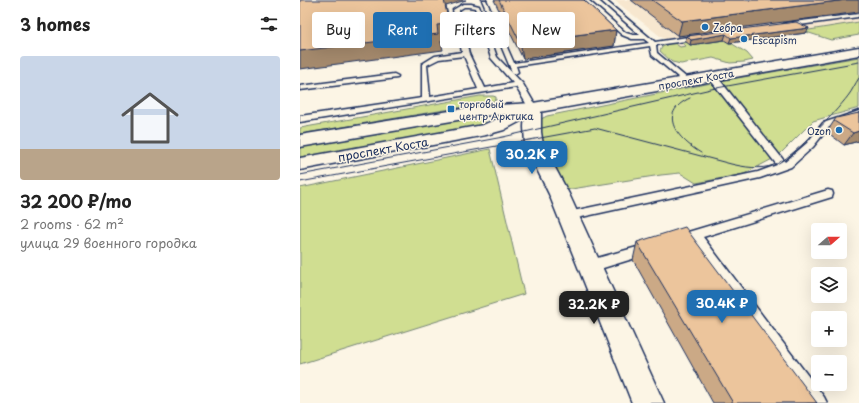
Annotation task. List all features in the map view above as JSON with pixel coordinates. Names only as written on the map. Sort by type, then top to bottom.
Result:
[{"type":"main road","name":"проспект Коста","points":[[300,141],[481,111],[533,108],[859,51]]},
{"type":"main road","name":"проспект Коста","points":[[300,164],[486,130],[498,126],[533,108]]},
{"type":"street","points":[[533,108],[532,139],[590,266],[648,403]]},
{"type":"lane","points":[[484,0],[517,76],[518,84]]},
{"type":"lane","points":[[585,0],[624,34],[632,37],[645,37]]},
{"type":"lane","points":[[602,0],[653,43],[654,54],[685,81]]},
{"type":"lane","points":[[482,92],[466,54],[456,10],[460,6],[472,5],[477,7],[494,58],[518,84],[533,108]]},
{"type":"lane","points":[[779,26],[858,15]]},
{"type":"lane","points":[[512,65],[708,36]]},
{"type":"lane","points":[[426,99],[424,65],[426,62],[436,58],[466,54]]},
{"type":"lane","points":[[300,88],[394,76]]},
{"type":"lane","points":[[712,76],[784,167]]},
{"type":"lane","points":[[300,119],[426,99],[482,92],[518,84]]},
{"type":"lane","points":[[568,216],[760,175],[784,167],[810,145],[826,125],[859,113]]},
{"type":"lane","points":[[590,266],[828,194]]},
{"type":"lane","points":[[694,235],[818,403]]},
{"type":"shaded area","points":[[614,0],[832,0],[859,10],[859,22],[678,50]]},
{"type":"green space","points":[[859,22],[859,35],[831,40],[803,31]]},
{"type":"green space","points":[[718,35],[747,53],[753,60],[730,63],[713,58],[681,64],[672,62],[660,51],[662,47],[673,42],[680,47],[686,46],[679,41]]},
{"type":"green space","points":[[859,57],[859,108],[813,121],[778,156],[744,174],[696,183],[680,173],[565,190],[540,147],[541,119],[547,116],[726,80]]},
{"type":"green space","points":[[480,96],[493,96],[496,97],[496,100],[487,103],[300,134],[300,128]]},
{"type":"green space","points":[[483,116],[486,125],[300,158],[300,147]]},
{"type":"green space","points":[[490,149],[524,294],[300,364],[300,188]]},
{"type":"building","points":[[300,0],[444,0],[446,12],[440,12],[440,25],[437,25],[438,34],[432,35],[432,12],[373,12],[373,42],[365,43],[365,12],[312,12],[312,48],[324,48],[300,51]]},
{"type":"building","points":[[499,0],[584,0],[616,30],[575,35],[575,12],[517,12],[517,36],[509,20],[509,12],[505,12]]},
{"type":"building","points":[[652,0],[846,0],[682,21]]},
{"type":"building","points":[[796,22],[809,28],[731,38],[726,34],[691,40],[687,36]]},
{"type":"building","points":[[859,113],[859,131],[853,133],[834,121],[836,118]]},
{"type":"building","points":[[685,227],[817,403],[733,403],[637,242]]},
{"type":"tram line","points":[[300,175],[503,137],[711,89],[859,62]]},
{"type":"tram line","points":[[300,182],[595,128],[731,164],[752,168],[769,167],[782,161],[813,135],[842,104],[859,78]]},
{"type":"tram line","points":[[690,98],[680,104],[674,112],[672,119],[674,127],[679,134],[693,148],[701,153]]},
{"type":"place","name":"Zeбра","points":[[705,27]]},
{"type":"place","name":"Escapism","points":[[744,39]]},
{"type":"place","name":"торговый центр Арктика","points":[[451,109]]},
{"type":"place","name":"Ozon","points":[[839,130]]}]
